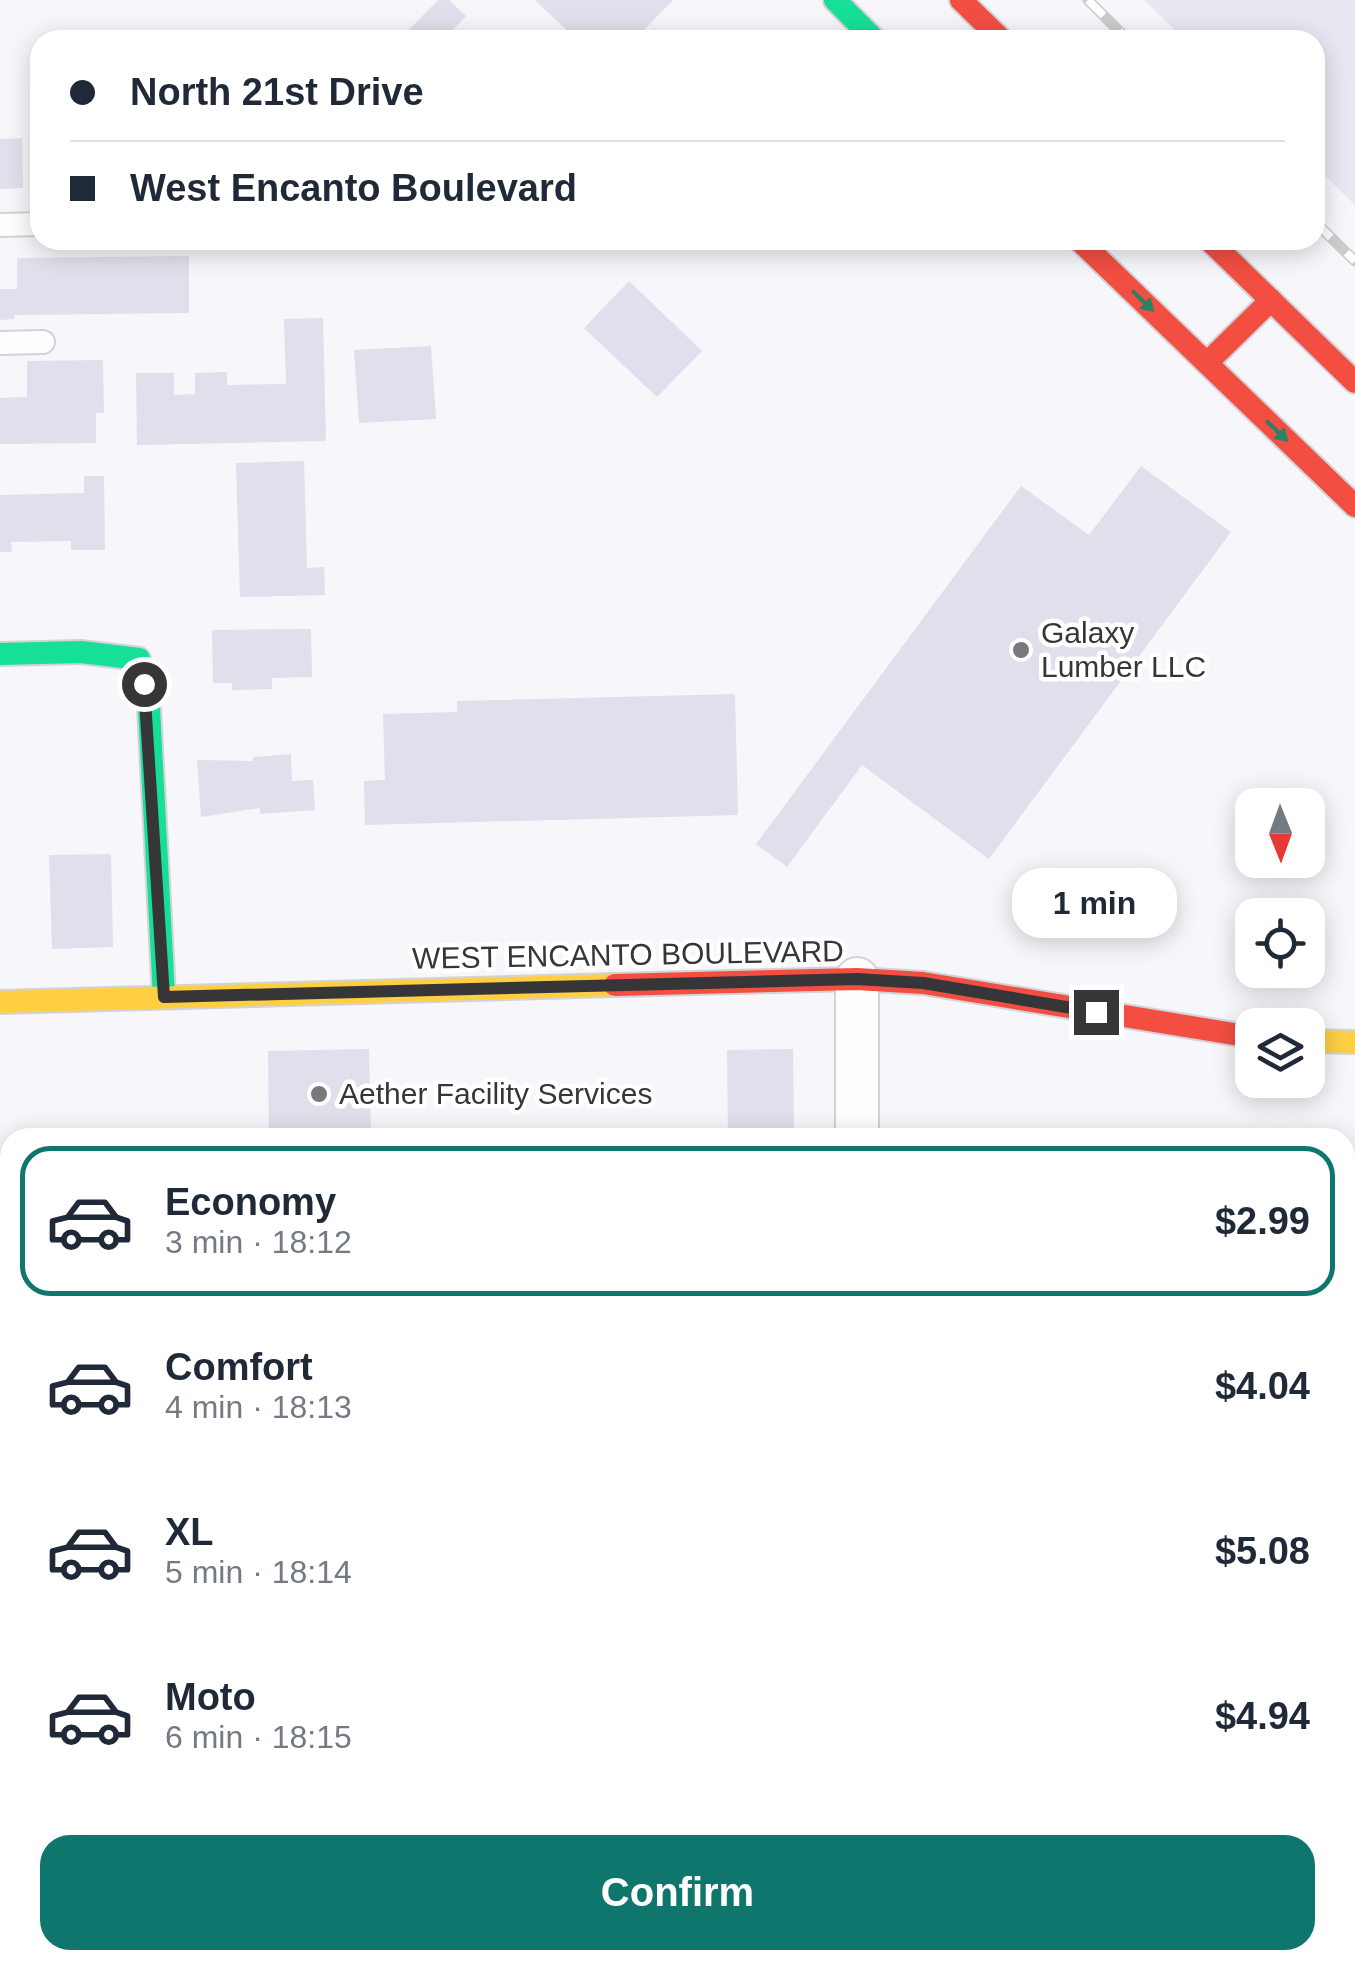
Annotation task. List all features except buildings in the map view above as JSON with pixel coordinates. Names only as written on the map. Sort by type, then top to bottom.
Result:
[{"type":"street","points":[[835,0],[865,30]]},
{"type":"street","points":[[961,0],[992,30]]},
{"type":"street","points":[[1090,250],[1355,506]]},
{"type":"street","points":[[1219,250],[1355,382]]},
{"type":"street","points":[[1207,363],[1271,300]]},
{"type":"street","points":[[0,654],[81,652],[139,659],[149,709],[164,997]]},
{"type":"street","points":[[857,979],[857,1128]]},
{"type":"street","name":"WEST ENCANTO BOULEVARD","points":[[0,1002],[857,979],[923,983],[1235,1034]]},
{"type":"street","points":[[1325,1041],[1355,1042]]},
{"type":"lane","points":[[0,225],[30,224]]},
{"type":"lane","points":[[0,343],[43,342]]},
{"type":"shaded area","points":[[1144,0],[1355,0],[1355,205],[1325,176],[1325,30],[1175,30]]},
{"type":"railway","points":[[1088,0],[1118,30]]},
{"type":"railway","points":[[1325,232],[1355,261]]},
{"type":"traffic: fast","points":[[835,0],[865,30]]},
{"type":"traffic: fast","points":[[0,654],[81,652],[139,659],[149,709],[164,997]]},
{"type":"traffic: slow","points":[[0,1002],[615,985]]},
{"type":"traffic: slow","points":[[1325,1041],[1355,1042]]},
{"type":"traffic: jam","points":[[961,0],[992,30]]},
{"type":"traffic: jam","points":[[1089,250],[1355,506]]},
{"type":"traffic: jam","points":[[1219,250],[1355,382]]},
{"type":"traffic: jam","points":[[1207,363],[1271,300]]},
{"type":"traffic: jam","points":[[615,985],[857,979],[923,983],[1235,1034]]},
{"type":"place","name":"Galaxy Lumber LLC","points":[[1021,650]]},
{"type":"place","name":"Aether Facility Services","points":[[319,1094]]},
{"type":"route","points":[[144,684],[149,709],[164,997],[857,979],[923,983],[1096,1012]]}]
